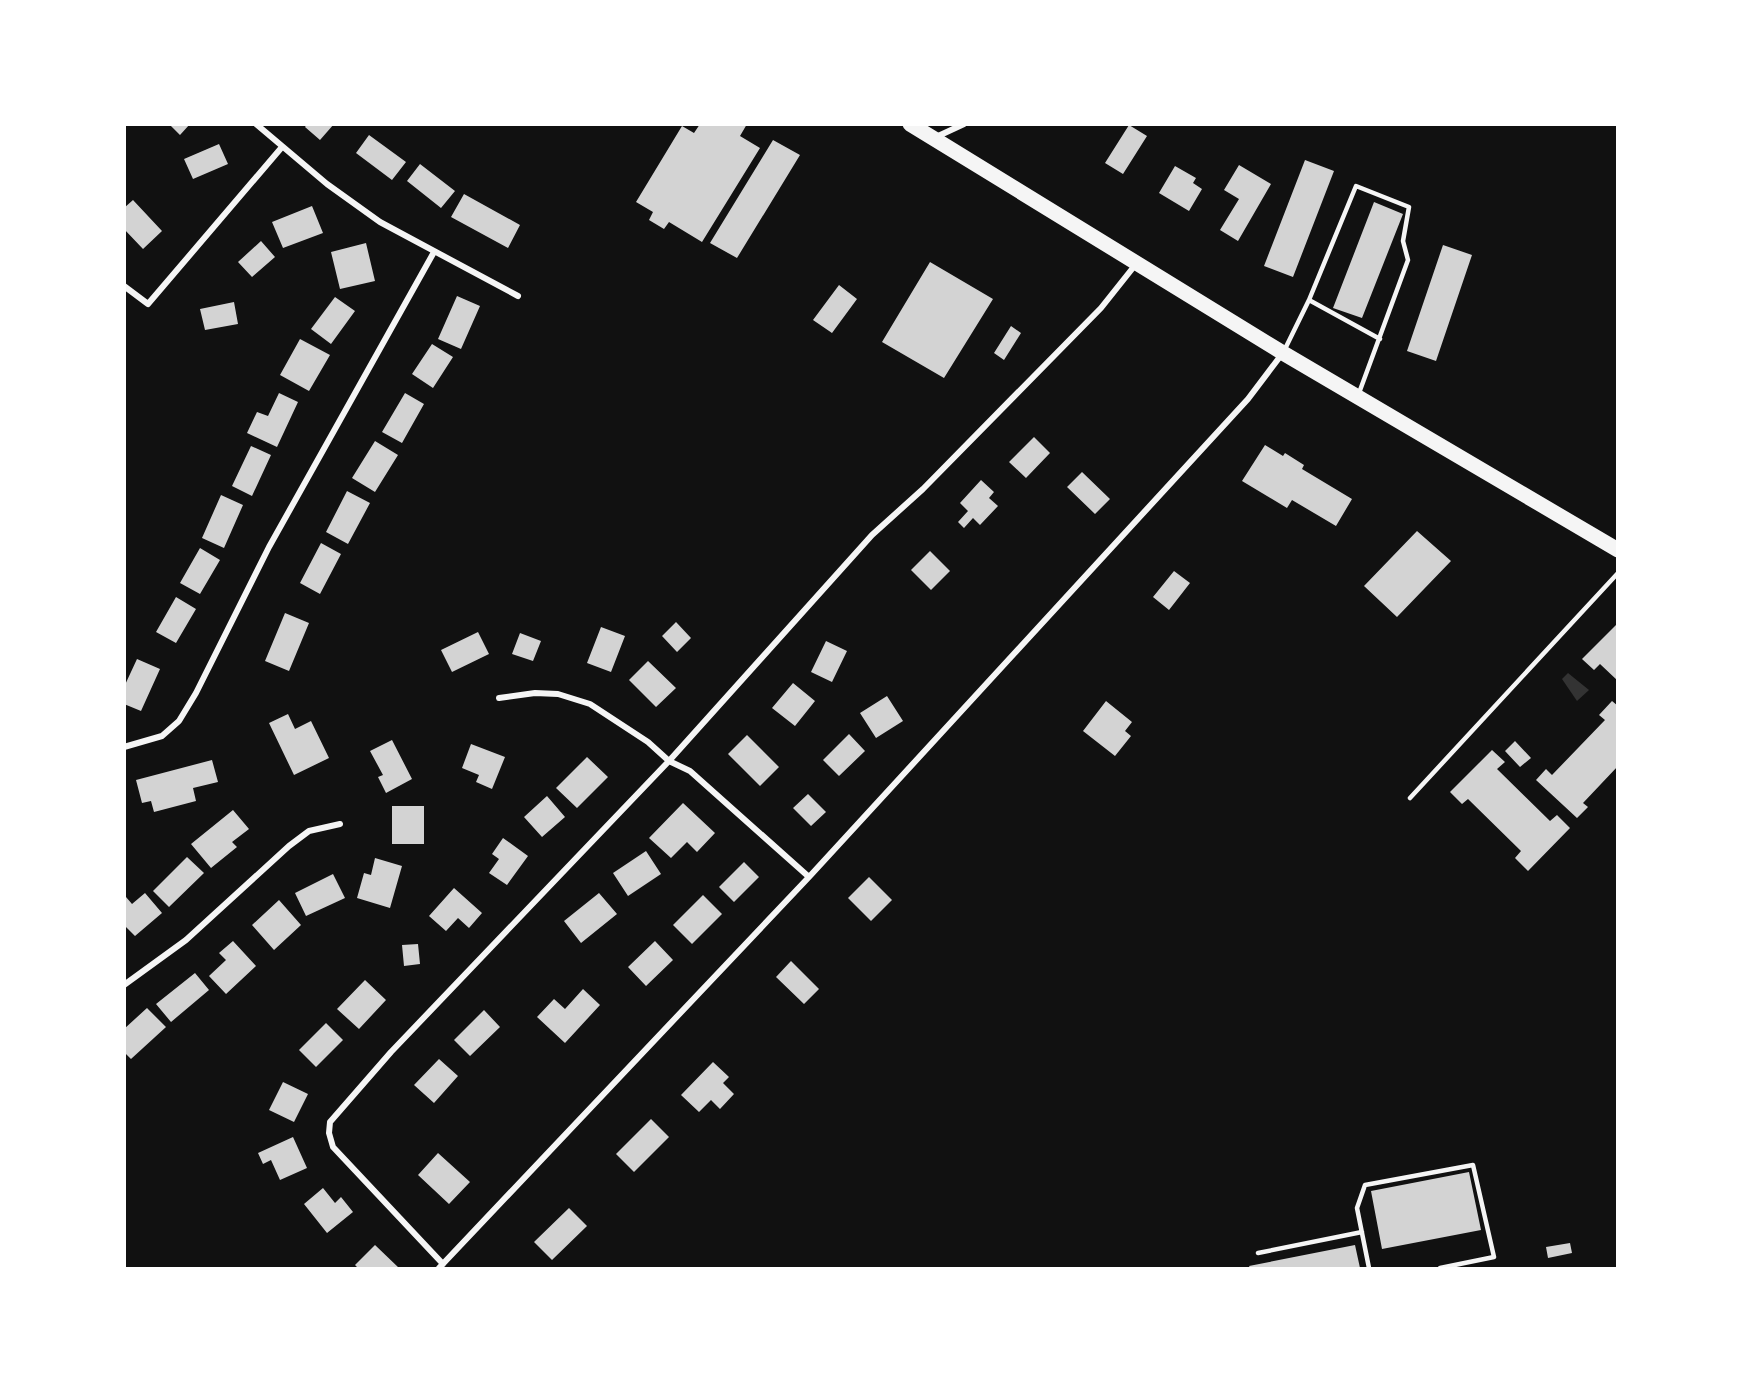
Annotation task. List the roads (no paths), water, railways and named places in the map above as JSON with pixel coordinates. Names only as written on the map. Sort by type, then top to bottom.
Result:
[{"type":"main road","points":[[910,124],[1283,353],[1617,550]]},
{"type":"street","points":[[256,124],[327,184],[380,222],[518,296]]},
{"type":"street","points":[[933,139],[964,124]]},
{"type":"street","points":[[124,286],[148,304],[282,147]]},
{"type":"street","points":[[124,747],[162,736],[179,722],[196,693],[269,547],[434,252]]},
{"type":"street","points":[[1138,263],[1101,308],[923,489],[872,535],[669,761],[391,1052],[330,1122],[328,1133],[333,1147],[441,1266],[809,877],[1248,399],[1283,353]]},
{"type":"street","points":[[499,698],[535,693],[558,694],[590,704],[648,742],[669,761],[690,771],[809,877]]},
{"type":"street","points":[[124,985],[186,940],[289,846],[309,831],[340,824]]},
{"type":"lane","points":[[1283,353],[1309,300],[1356,186],[1409,207],[1403,241],[1408,260],[1358,397]]},
{"type":"lane","points":[[1309,300],[1380,339]]},
{"type":"lane","points":[[1410,798],[1617,573]]},
{"type":"lane","points":[[1369,1269],[1356,1208],[1365,1185],[1473,1165],[1494,1257],[1440,1269]]},
{"type":"lane","points":[[1258,1253],[1362,1232]]}]
